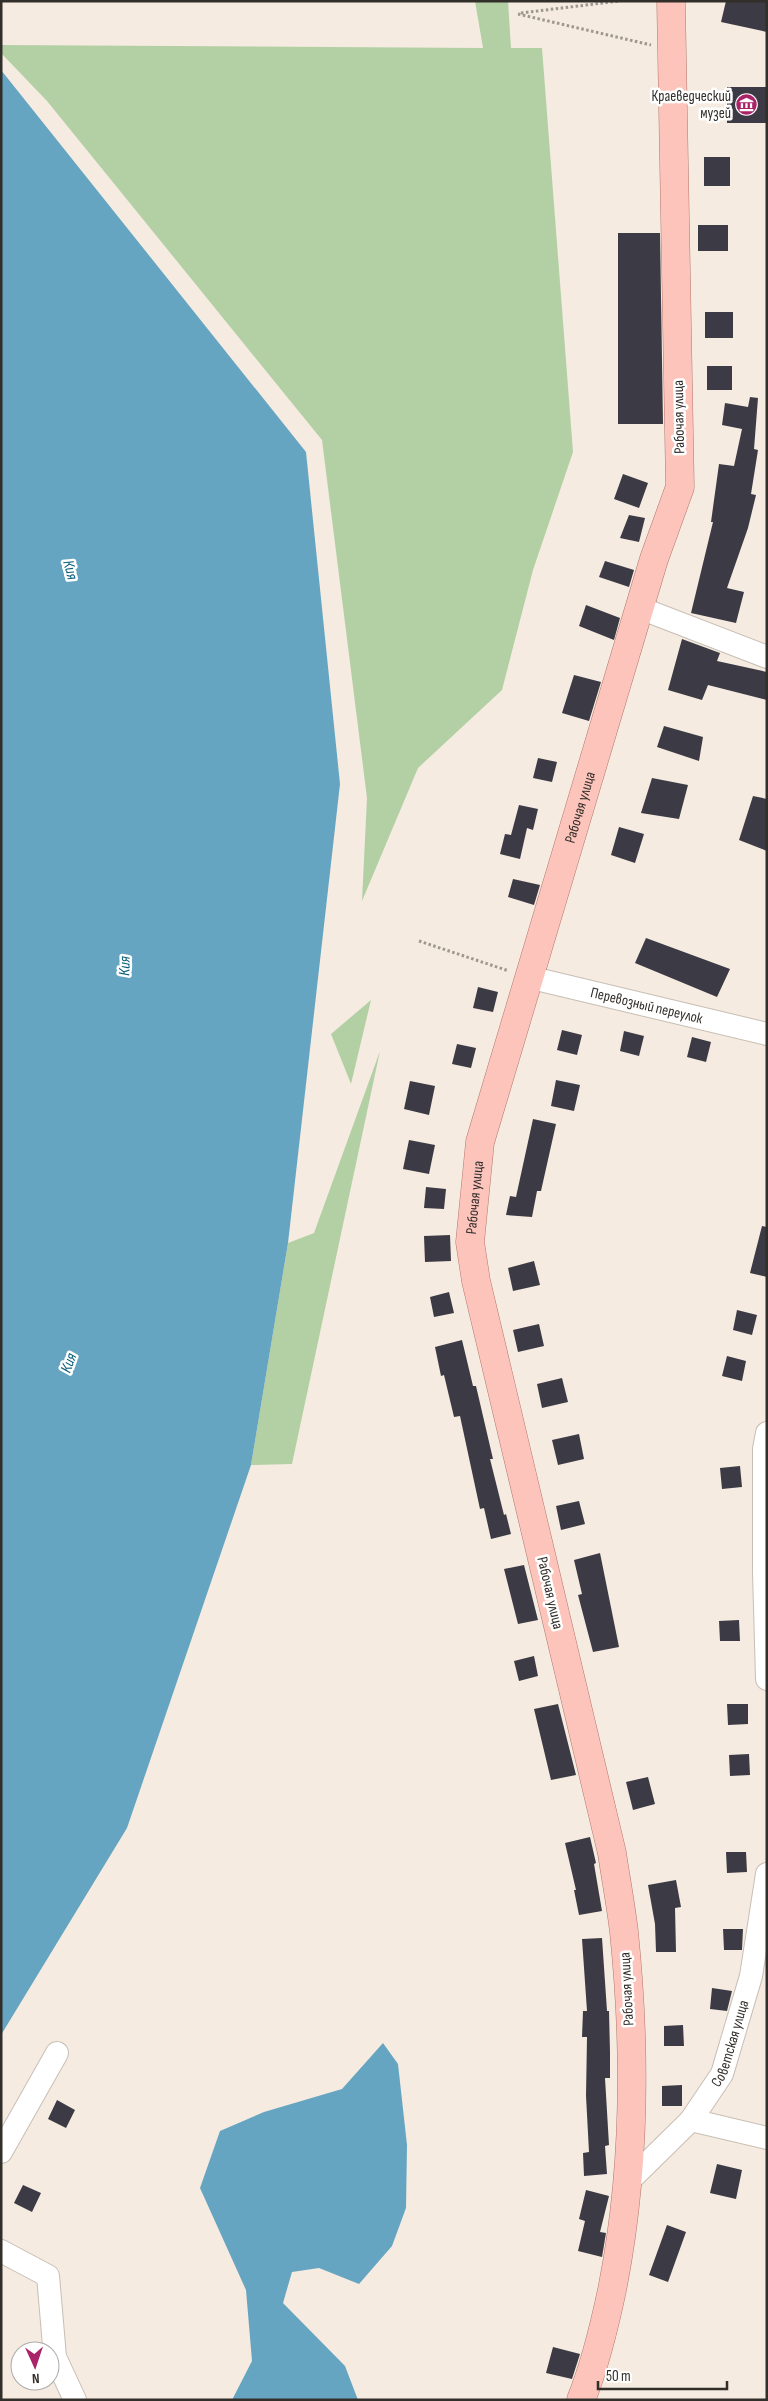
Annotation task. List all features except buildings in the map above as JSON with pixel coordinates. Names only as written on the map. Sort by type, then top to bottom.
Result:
[{"type":"main road","name":"Рабочая улица","points":[[581,2400],[604,2329],[618,2260],[628,2181],[629,2003],[624,1931],[613,1863],[476,1281],[470,1242],[480,1142],[654,559],[680,487],[670,1]]},
{"type":"street","points":[[640,608],[767,657]]},
{"type":"street","name":"Перевозный переулок","points":[[528,977],[767,1034]]},
{"type":"street","points":[[767,1433],[764,1448],[767,1679]]},
{"type":"street","name":"Советская улица","points":[[628,2181],[691,2120],[722,2074],[751,1976],[767,1874]]},
{"type":"street","points":[[1,2152],[57,2053]]},
{"type":"street","points":[[691,2120],[767,2138]]},
{"type":"street","points":[[1,2251],[48,2276],[55,2357],[75,2400]]},
{"type":"path","points":[[620,1],[518,14],[672,50]]},
{"type":"path","points":[[419,941],[528,977]]},
{"type":"green space","points":[[475,1],[508,1],[511,48],[542,48],[573,452],[533,570],[502,690],[418,768],[362,901],[367,798],[322,440],[47,101],[1,53],[1,45],[483,48]]},
{"type":"green space","points":[[371,1000],[351,1084],[331,1034]]},
{"type":"green space","points":[[380,1051],[292,1464],[251,1465],[288,1243],[314,1233]]},
{"type":"water","name":"Кия","points":[[1,70],[306,452],[340,784],[288,1243],[251,1465],[127,1828],[1,2035]]},
{"type":"water","points":[[383,2043],[398,2064],[407,2145],[406,2208],[392,2246],[359,2284],[319,2268],[292,2272],[283,2303],[345,2366],[358,2400],[232,2400],[252,2361],[246,2290],[200,2188],[220,2131],[264,2112],[342,2089]]},
{"type":"place","name":"Краеведческий музей","points":[[747,105]]}]
